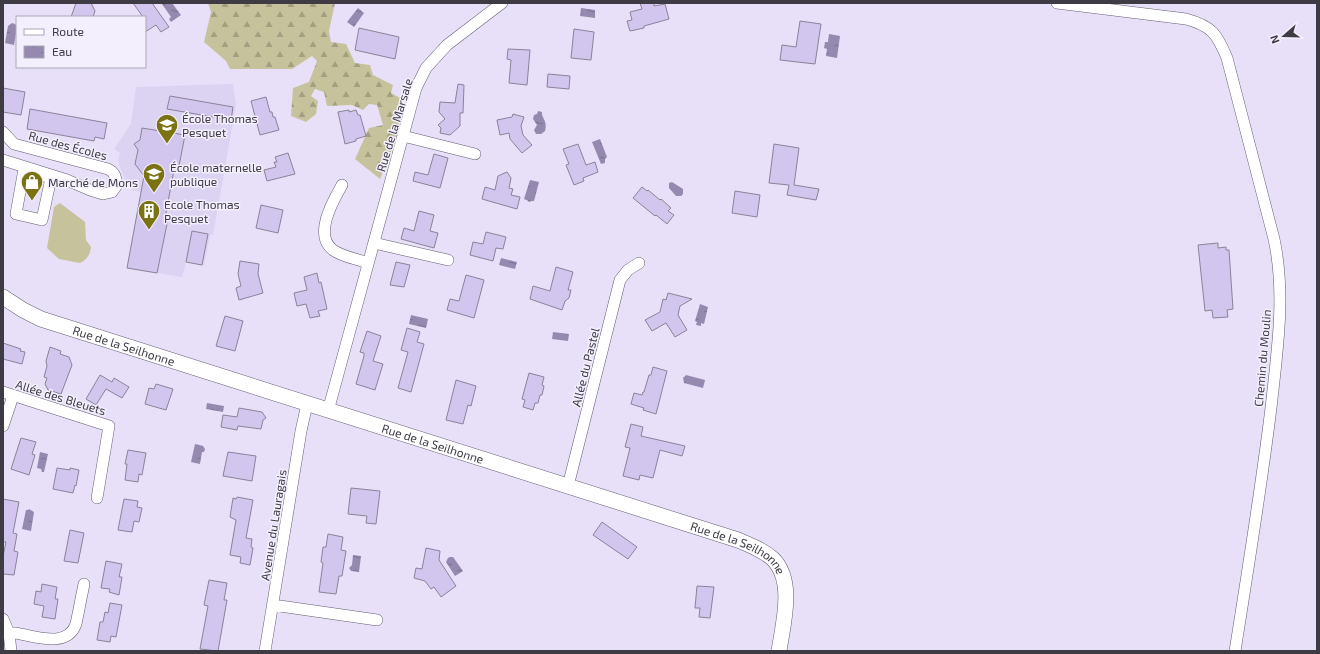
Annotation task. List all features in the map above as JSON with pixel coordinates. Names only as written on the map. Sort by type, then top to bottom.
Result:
[{"type":"street","name":"Rue de la Marsale","points":[[328,411],[416,88],[426,68],[447,45],[502,3]]},
{"type":"street","name":"Chemin du Moulin","points":[[1057,3],[1186,19],[1200,23],[1215,35],[1221,44],[1226,58],[1274,239],[1279,279],[1279,336],[1267,439],[1235,651]]},
{"type":"street","name":"Rue des Écoles","points":[[3,132],[14,144],[112,171],[116,179],[116,185],[112,192],[103,194],[67,180],[3,160]]},
{"type":"street","points":[[403,136],[475,154]]},
{"type":"street","points":[[24,169],[51,178],[42,220],[16,214],[24,169]]},
{"type":"street","points":[[342,185],[328,212],[325,233],[327,242],[333,250],[368,263]]},
{"type":"street","points":[[374,244],[448,260]]},
{"type":"street","name":"Allée du Pastel","points":[[568,486],[620,280],[628,270],[639,263]]},
{"type":"street","name":"Rue de la Seilhonne","points":[[3,297],[23,310],[42,319],[738,540],[763,552],[774,560],[781,571],[785,583],[785,615],[778,651]]},
{"type":"street","points":[[3,426],[8,394]]},
{"type":"street","name":"Allée des Bleuets","points":[[8,394],[109,426],[97,498]]},
{"type":"street","name":"Avenue du Lauragais","points":[[265,651],[301,431],[307,404]]},
{"type":"street","points":[[9,633],[15,632],[54,639],[68,636],[74,630],[76,624],[84,584]]},
{"type":"street","points":[[273,605],[377,620]]},
{"type":"street","points":[[3,619],[9,633],[11,651]]},
{"type":"shaded area","points":[[233,84],[236,105],[213,235],[210,235],[204,266],[186,262],[182,277],[127,268],[141,192],[132,190],[125,180],[118,161],[120,153],[114,149],[131,124],[136,87]]},
{"type":"green space","points":[[208,3],[335,3],[329,31],[331,42],[346,44],[355,63],[370,65],[373,75],[393,85],[391,93],[400,98],[398,134],[380,179],[355,159],[369,128],[383,125],[377,105],[369,104],[363,110],[352,105],[327,106],[324,92],[315,89],[311,96],[318,101],[316,114],[306,122],[291,116],[293,88],[309,82],[317,61],[312,56],[292,69],[230,69],[226,61],[204,42],[211,12]]},
{"type":"green space","points":[[60,203],[85,222],[86,240],[91,247],[88,257],[80,263],[59,259],[47,248],[54,207]]},
{"type":"water","points":[[172,3],[181,15],[171,22],[169,19],[171,17],[162,4]]},
{"type":"water","points":[[358,8],[364,13],[354,27],[347,22]]},
{"type":"water","points":[[581,8],[595,10],[595,18],[580,16]]},
{"type":"water","points":[[12,23],[16,26],[14,45],[5,43],[8,26]]},
{"type":"water","points":[[829,34],[840,36],[837,58],[826,56],[827,49],[824,48],[825,42],[828,42]]},
{"type":"water","points":[[538,111],[542,112],[542,116],[546,124],[545,131],[541,134],[536,134],[534,130],[537,125],[533,119],[534,115],[537,114]]},
{"type":"water","points":[[600,139],[607,157],[605,159],[605,163],[601,164],[592,142]]},
{"type":"water","points":[[530,180],[539,182],[534,201],[529,202],[524,199]]},
{"type":"water","points":[[672,182],[683,189],[683,194],[681,196],[676,196],[669,188],[669,183]]},
{"type":"water","points":[[501,258],[517,262],[515,269],[499,265]]},
{"type":"water","points":[[700,304],[708,307],[704,324],[701,323],[701,326],[696,325],[697,322],[695,321]]},
{"type":"water","points":[[411,315],[428,319],[426,328],[409,324]]},
{"type":"water","points":[[553,332],[569,334],[568,341],[552,339]]},
{"type":"water","points":[[686,375],[705,380],[703,388],[684,383],[683,378]]},
{"type":"water","points":[[207,403],[224,406],[223,412],[206,409]]},
{"type":"water","points":[[195,444],[203,446],[205,449],[204,452],[202,452],[200,464],[191,462]]},
{"type":"water","points":[[40,452],[48,454],[44,472],[37,468]]},
{"type":"water","points":[[29,509],[34,512],[31,531],[22,529],[26,510]]},
{"type":"water","points":[[353,555],[361,556],[359,572],[351,571],[349,568],[352,565]]},
{"type":"water","points":[[450,557],[453,557],[463,571],[455,576],[446,562]]},
{"type":"building","points":[[76,3],[91,3],[95,11],[93,16],[71,16]]},
{"type":"building","points":[[133,3],[152,3],[169,27],[161,32],[156,25],[146,31],[146,16],[142,16]]},
{"type":"building","points":[[640,3],[654,3],[654,6],[665,4],[669,19],[644,26],[644,28],[630,31],[627,21],[632,20],[630,12],[642,9]]},
{"type":"building","points":[[800,21],[821,24],[815,64],[780,60],[782,45],[796,47]]},
{"type":"building","points":[[359,28],[399,37],[395,59],[355,50]]},
{"type":"building","points":[[574,29],[594,32],[591,60],[571,58]]},
{"type":"building","points":[[508,49],[530,50],[527,85],[509,83],[511,60],[507,59]]},
{"type":"building","points":[[548,74],[570,76],[569,89],[547,87]]},
{"type":"building","points":[[458,84],[464,85],[463,113],[460,113],[460,126],[450,135],[440,133],[441,128],[438,125],[445,119],[439,112],[440,102],[455,103]]},
{"type":"building","points":[[3,88],[25,92],[21,115],[3,112]]},
{"type":"building","points":[[170,96],[233,107],[231,120],[167,109]]},
{"type":"building","points":[[266,97],[270,112],[272,112],[273,117],[275,117],[279,130],[260,135],[251,101]]},
{"type":"building","points":[[30,109],[107,123],[104,139],[95,137],[94,141],[27,129]]},
{"type":"building","points":[[349,110],[349,112],[356,110],[358,115],[360,115],[366,136],[345,144],[338,112]]},
{"type":"building","points":[[513,114],[524,117],[521,126],[523,135],[532,145],[522,153],[510,139],[509,133],[500,135],[497,120],[512,117]]},
{"type":"building","points":[[142,128],[185,135],[178,171],[174,170],[165,218],[168,219],[157,273],[127,268],[144,176],[135,164],[138,150],[134,144],[140,140]]},
{"type":"building","points":[[578,144],[586,165],[595,162],[598,172],[583,178],[584,181],[574,185],[566,165],[569,164],[563,149]]},
{"type":"building","points":[[774,144],[799,148],[794,185],[819,189],[816,200],[787,195],[789,185],[769,183]]},
{"type":"building","points":[[288,153],[295,174],[267,181],[264,170],[276,167],[274,162],[277,162],[275,157]]},
{"type":"building","points":[[434,154],[448,158],[440,188],[413,181],[415,172],[428,175]]},
{"type":"building","points":[[507,172],[511,178],[509,188],[513,189],[511,195],[520,197],[517,209],[482,199],[485,187],[495,190],[498,176]]},
{"type":"building","points":[[642,187],[660,200],[661,199],[671,208],[668,211],[674,215],[667,224],[633,198]]},
{"type":"building","points":[[735,191],[760,195],[757,217],[732,213]]},
{"type":"building","points":[[261,205],[283,210],[278,233],[256,228]]},
{"type":"building","points":[[419,211],[434,215],[430,231],[438,233],[434,248],[401,239],[404,228],[414,231]]},
{"type":"building","points":[[192,231],[208,234],[202,265],[186,262]]},
{"type":"building","points":[[486,232],[506,237],[503,249],[496,248],[493,261],[470,255],[473,242],[483,244]]},
{"type":"building","points":[[1218,243],[1218,248],[1226,247],[1226,250],[1229,250],[1233,309],[1227,310],[1228,317],[1213,318],[1212,310],[1205,311],[1198,245]]},
{"type":"building","points":[[240,261],[259,264],[258,274],[263,293],[239,300],[236,288],[241,286],[238,274]]},
{"type":"building","points":[[396,262],[410,265],[404,287],[390,285]]},
{"type":"building","points":[[556,267],[573,272],[568,290],[571,290],[569,298],[565,301],[562,310],[530,299],[533,286],[550,291]]},
{"type":"building","points":[[317,273],[319,283],[321,282],[327,309],[318,311],[320,316],[310,318],[306,304],[297,306],[294,293],[307,290],[304,277]]},
{"type":"building","points":[[466,275],[484,280],[474,318],[447,310],[450,299],[459,301]]},
{"type":"building","points":[[668,293],[692,299],[680,306],[678,315],[687,330],[675,337],[666,323],[652,331],[645,320],[660,312],[663,299],[666,300]]},
{"type":"building","points":[[225,316],[243,321],[235,351],[216,346]]},
{"type":"building","points":[[407,328],[420,332],[417,342],[424,344],[411,392],[398,388],[408,352],[401,350]]},
{"type":"building","points":[[367,331],[381,336],[373,361],[383,364],[375,390],[356,384],[364,356],[364,353],[360,352]]},
{"type":"building","points":[[3,343],[21,349],[20,351],[25,352],[22,364],[3,359]]},
{"type":"building","points":[[50,347],[61,351],[60,354],[69,357],[72,365],[61,394],[48,390],[45,384],[47,378],[44,377],[47,366],[46,361]]},
{"type":"building","points":[[653,367],[667,371],[656,414],[631,404],[634,393],[642,395],[644,392]]},
{"type":"building","points":[[529,373],[544,377],[542,395],[540,395],[538,403],[535,403],[533,410],[523,407],[525,400],[522,399]]},
{"type":"building","points":[[100,375],[112,382],[114,378],[129,387],[122,398],[106,389],[96,405],[86,399]]},
{"type":"building","points":[[456,380],[476,386],[471,406],[468,405],[463,424],[446,420]]},
{"type":"building","points":[[156,384],[173,389],[166,410],[145,404],[149,388],[154,389]]},
{"type":"building","points":[[239,408],[262,412],[266,418],[263,420],[261,429],[238,426],[237,430],[221,427],[223,415],[237,417]]},
{"type":"building","points":[[631,424],[643,427],[641,436],[685,446],[682,456],[660,450],[653,478],[640,475],[639,480],[623,476],[630,448],[625,447]]},
{"type":"building","points":[[21,438],[36,442],[32,454],[35,455],[29,475],[11,469]]},
{"type":"building","points":[[128,450],[146,453],[142,475],[139,474],[138,482],[125,480],[127,464],[125,464]]},
{"type":"building","points":[[228,452],[256,456],[252,481],[223,476]]},
{"type":"building","points":[[57,468],[79,470],[73,493],[53,489]]},
{"type":"building","points":[[351,488],[380,491],[376,524],[366,523],[367,516],[348,514]]},
{"type":"building","points":[[237,497],[253,500],[246,538],[252,539],[251,547],[253,548],[250,565],[240,563],[241,557],[230,555],[236,520],[230,517],[233,498],[236,499]]},
{"type":"building","points":[[3,499],[19,502],[13,533],[17,534],[14,551],[18,552],[14,575],[3,574],[3,556],[6,542],[3,542]]},
{"type":"building","points":[[124,499],[138,501],[137,507],[142,508],[139,522],[134,521],[132,532],[118,530]]},
{"type":"building","points":[[602,522],[637,547],[628,559],[593,535]]},
{"type":"building","points":[[70,530],[84,533],[78,563],[64,561]]},
{"type":"building","points":[[328,534],[343,537],[341,550],[346,551],[342,576],[339,576],[336,594],[319,592],[323,563],[321,562],[323,547],[326,547]]},
{"type":"building","points":[[426,548],[440,551],[439,560],[456,586],[441,597],[434,587],[431,589],[425,581],[414,578],[416,568],[422,569]]},
{"type":"building","points":[[106,561],[122,564],[119,577],[122,577],[119,595],[109,592],[110,589],[101,588]]},
{"type":"building","points":[[209,580],[227,583],[224,600],[227,600],[218,651],[200,649],[208,606],[204,605]]},
{"type":"building","points":[[42,584],[57,587],[55,599],[58,599],[55,619],[42,617],[44,606],[34,604],[36,591],[41,592]]},
{"type":"building","points":[[697,586],[714,587],[710,618],[699,617],[700,608],[695,608]]},
{"type":"building","points":[[110,603],[122,605],[116,637],[111,636],[110,642],[97,640],[100,622],[103,622],[105,612],[108,613]]},
{"type":"place","name":"École Thomas Pesquet","points":[[167,144]]},
{"type":"place","name":"École maternelle publique","points":[[154,194]]},
{"type":"place","name":"Marché de Mons","points":[[32,202]]},
{"type":"place","name":"Ecole Thomas Pesquet","points":[[149,230]]}]
